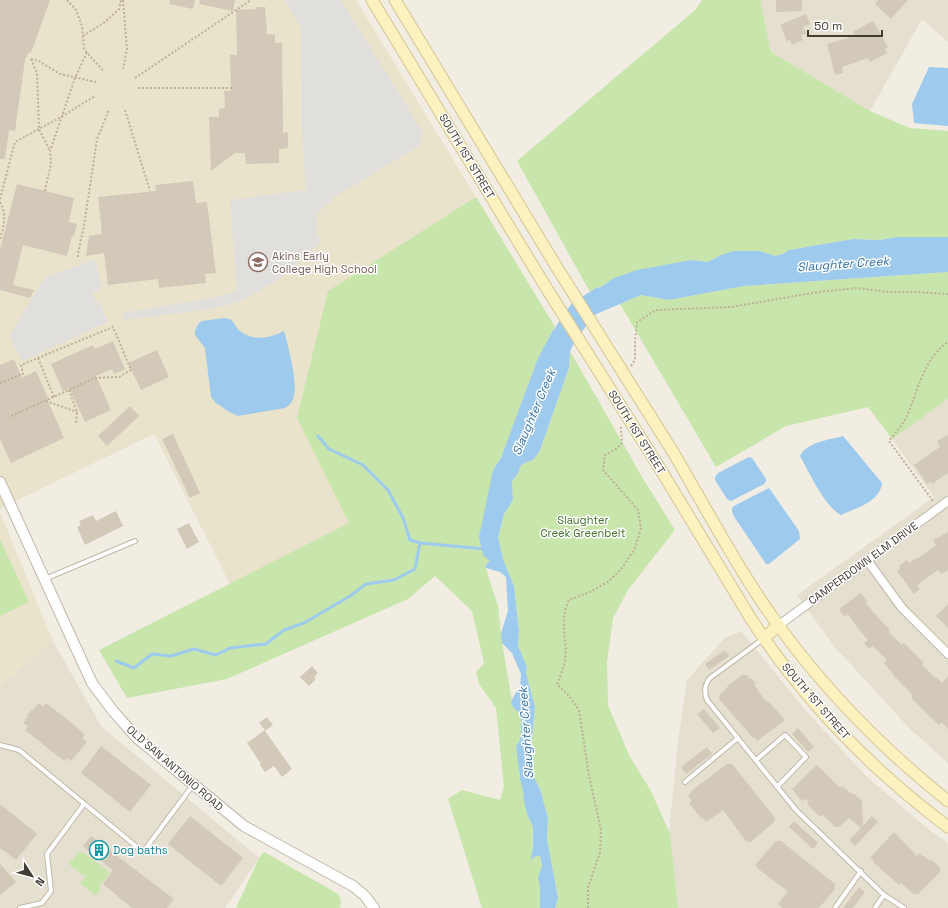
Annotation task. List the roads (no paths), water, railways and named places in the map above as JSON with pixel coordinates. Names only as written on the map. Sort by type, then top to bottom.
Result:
[{"type":"main road","name":"SOUTH 1ST STREET","points":[[372,0],[542,281],[764,638],[796,680],[848,739],[913,799],[948,827]]},
{"type":"main road","name":"SOUTH 1ST STREET","points":[[395,0],[556,266],[673,452],[745,575],[779,626],[833,694],[858,720],[900,760],[948,801]]},
{"type":"main road","points":[[764,638],[779,626]]},
{"type":"street","name":"OLD SAN ANTONIO ROAD","points":[[0,482],[92,683],[113,711],[137,738],[244,826],[353,886],[365,896],[374,908]]},
{"type":"street","name":"CAMPERDOWN ELM DRIVE","points":[[779,626],[948,501]]},
{"type":"street","points":[[867,560],[902,608],[948,654]]},
{"type":"lane","points":[[44,579],[135,541]]},
{"type":"lane","points":[[764,638],[706,682],[705,694],[707,700],[796,810],[861,871],[884,895],[904,908]]},
{"type":"lane","points":[[756,760],[785,735],[806,757],[777,787]]},
{"type":"lane","points":[[685,782],[738,738]]},
{"type":"lane","points":[[0,745],[19,750],[143,852],[194,784]]},
{"type":"lane","points":[[20,908],[42,903],[50,891],[47,854],[84,804]]},
{"type":"lane","points":[[835,908],[861,871]]},
{"type":"lane","points":[[875,908],[884,895]]},
{"type":"water","points":[[929,67],[948,68],[948,126],[914,123],[912,104]]},
{"type":"water","name":"Slaughter Creek","points":[[898,237],[948,237],[948,272],[744,286],[669,300],[641,295],[594,315],[575,341],[570,351],[569,368],[540,450],[534,459],[521,465],[518,473],[512,481],[513,500],[504,514],[498,538],[504,562],[514,586],[519,631],[518,646],[527,667],[526,673],[535,707],[532,740],[533,775],[540,789],[548,818],[547,839],[558,898],[555,908],[540,908],[540,888],[538,877],[542,866],[540,856],[536,856],[531,860],[533,827],[527,814],[523,797],[524,795],[516,747],[521,738],[521,717],[513,707],[511,701],[520,686],[521,674],[512,653],[502,643],[501,633],[508,611],[506,577],[500,572],[486,568],[485,566],[490,561],[483,555],[479,537],[493,470],[501,458],[538,358],[552,332],[572,303],[614,278],[637,270],[691,260],[708,262],[721,255],[734,251],[760,251],[775,256],[783,254],[789,250],[853,239],[879,240]]},
{"type":"water","points":[[224,318],[230,320],[240,331],[251,337],[268,337],[284,331],[295,385],[293,400],[285,408],[238,416],[216,403],[211,397],[205,348],[195,335],[195,331],[198,324],[202,321]]},
{"type":"water","points":[[843,436],[882,483],[880,490],[872,500],[841,515],[829,505],[823,497],[800,456],[803,451],[813,445],[825,440]]},
{"type":"water","points":[[749,457],[752,458],[766,481],[764,484],[731,501],[727,499],[715,480],[715,477],[718,473]]},
{"type":"water","points":[[769,488],[799,531],[800,539],[769,564],[766,564],[735,518],[732,508]]},
{"type":"waterway","points":[[318,436],[329,449],[363,465],[388,490],[403,518],[410,540],[420,543]]},
{"type":"waterway","points":[[116,661],[134,668],[152,654],[171,656],[194,649],[216,655],[230,648],[266,644],[284,630],[304,623],[350,596],[366,584],[394,580],[415,569],[420,543],[485,549]]},
{"type":"place","name":"Akins Early College High School","points":[[258,262]]},
{"type":"place","name":"Dog baths","points":[[99,850]]},
{"type":"park label","name":"Slaughter Creek Greenbelt","points":[[583,526]]}]
